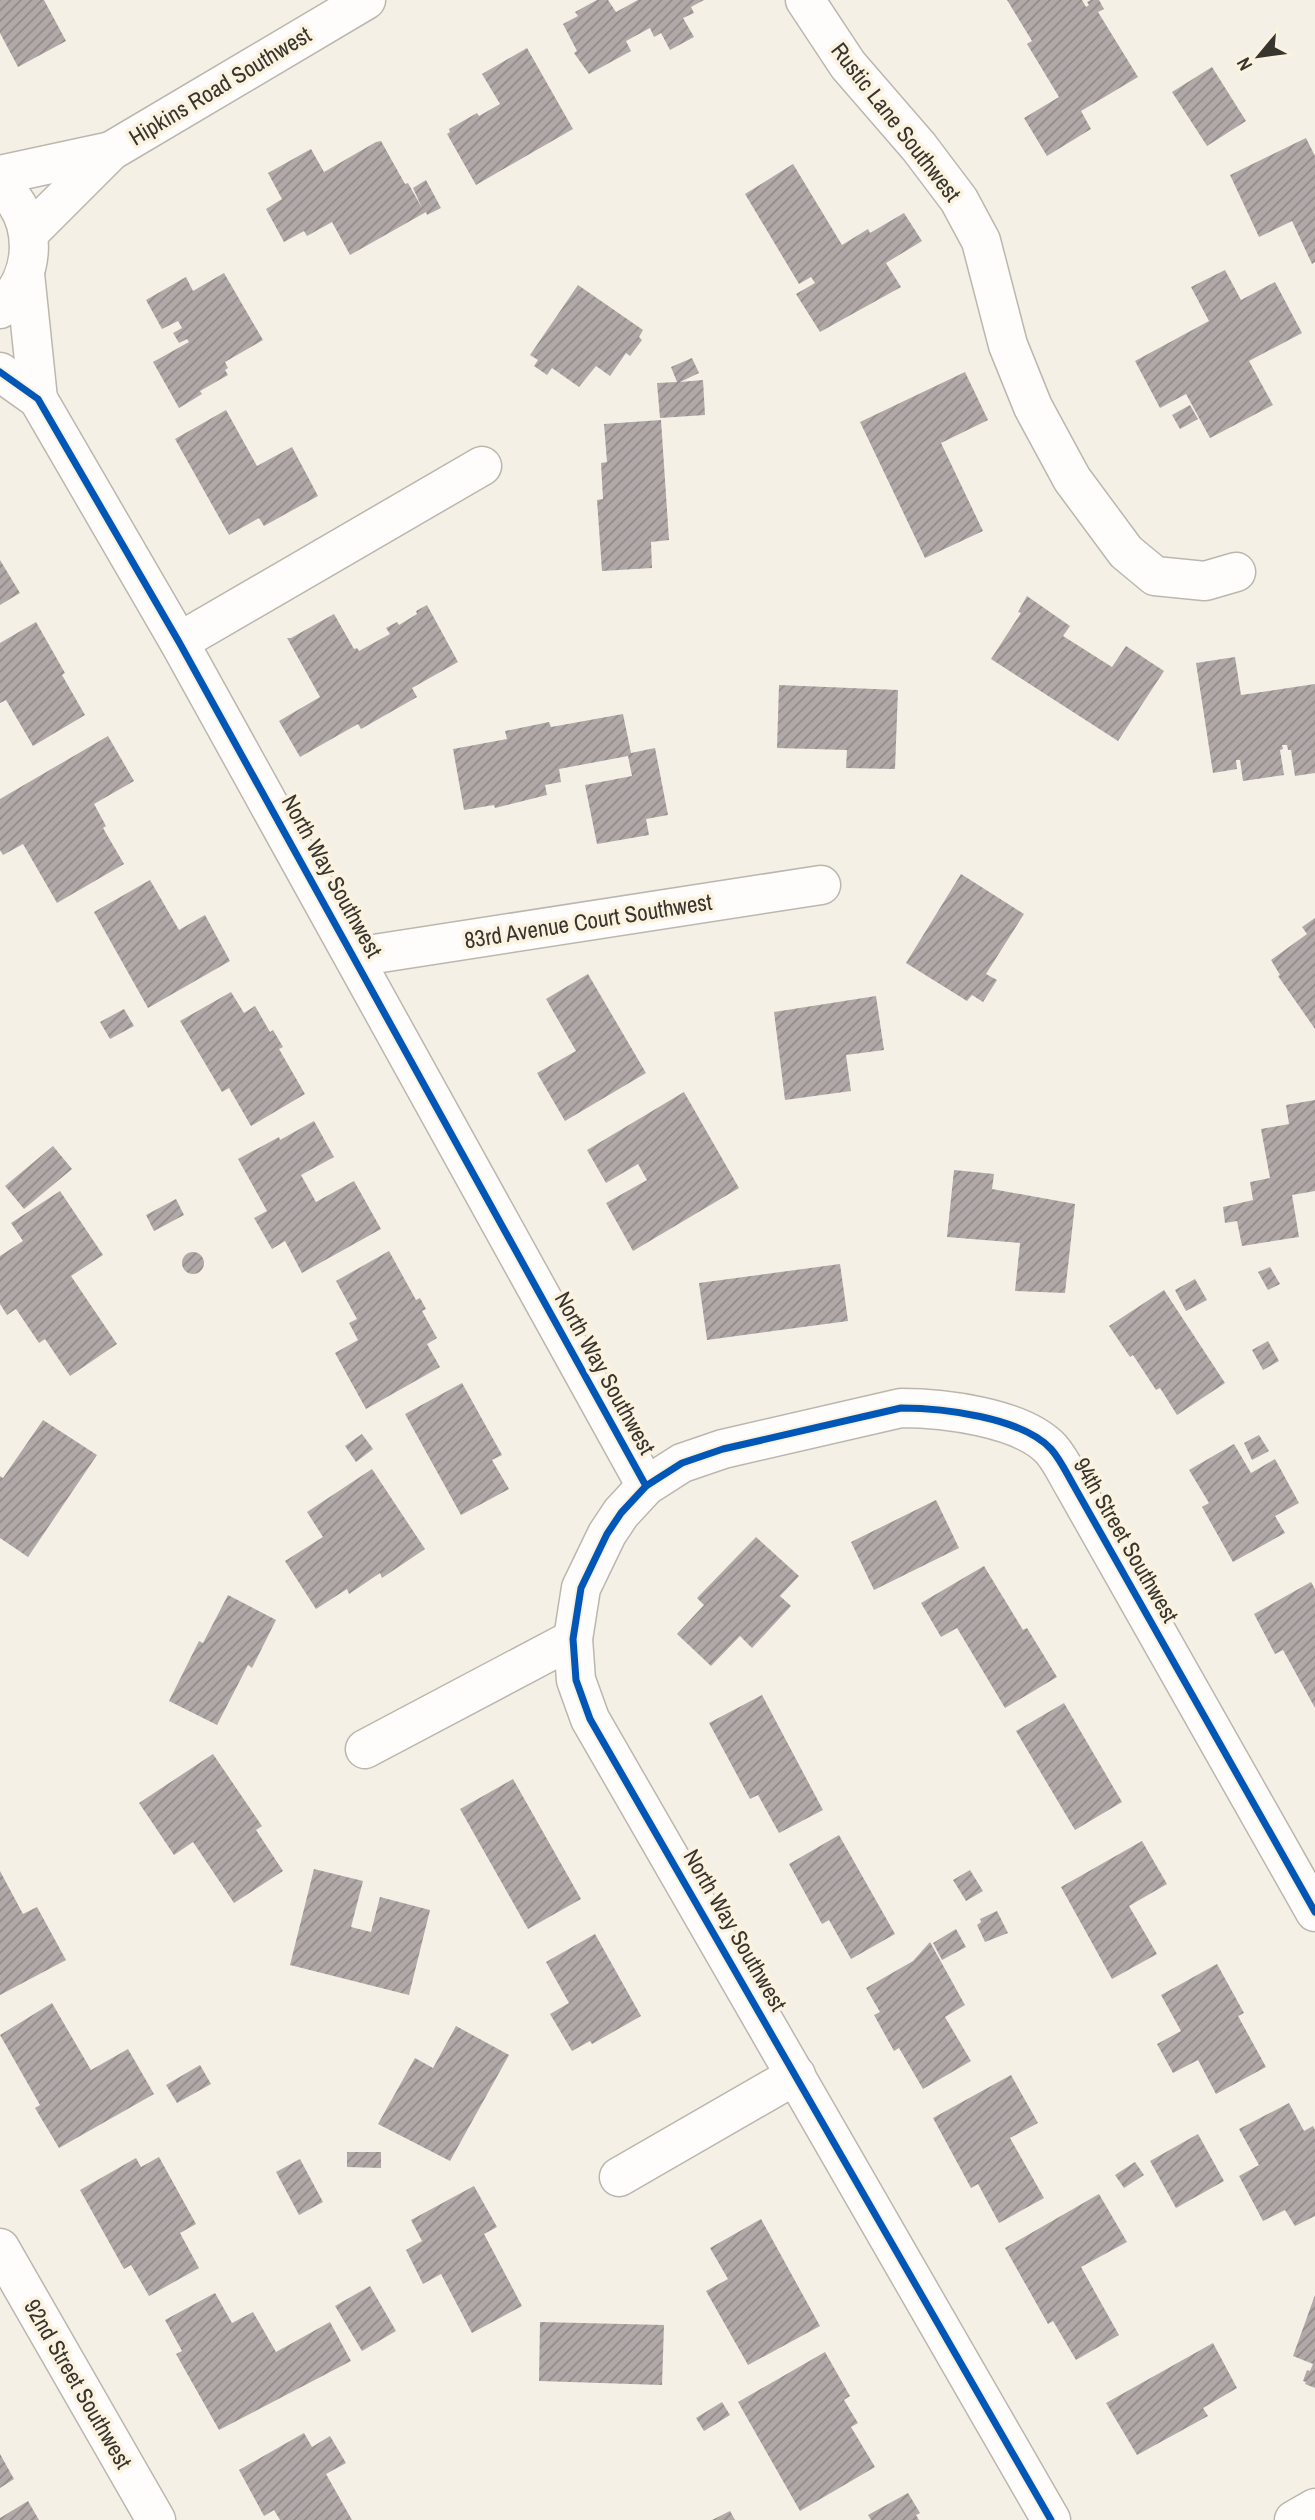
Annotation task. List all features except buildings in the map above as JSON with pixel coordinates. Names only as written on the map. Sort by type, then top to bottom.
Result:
[{"type":"street","name":"Hipkins Road Southwest","points":[[29,233],[111,151],[366,0]]},
{"type":"street","name":"Rustic Lane Southwest","points":[[805,0],[848,65],[919,147],[959,200],[981,241],[1007,345],[1032,407],[1072,479],[1126,552],[1155,576],[1205,581],[1237,572]]},
{"type":"street","name":"Hipkins Road Southwest","points":[[0,175],[111,151]]},
{"type":"street","points":[[0,185],[9,192],[22,211],[29,233],[30,254],[25,274],[12,299],[0,309]]},
{"type":"street","name":"North Way Southwest","points":[[25,274],[38,399],[179,642],[646,1486],[621,1513],[607,1534],[581,1588],[573,1639],[576,1680],[590,1719],[1051,2520]]},
{"type":"street","name":"North Way Southwest","points":[[0,372],[38,399]]},
{"type":"street","points":[[179,642],[482,466]]},
{"type":"street","name":"83rd Avenue Court Southwest","points":[[355,957],[821,885]]},
{"type":"street","name":"94th Street Southwest","points":[[646,1486],[682,1463],[723,1449],[901,1409],[930,1408],[987,1419],[1024,1430],[1050,1448],[1074,1486],[1315,1912]]},
{"type":"street","points":[[365,1749],[573,1639]]},
{"type":"street","points":[[619,2177],[796,2075]]},
{"type":"street","name":"92nd Street Southwest","points":[[0,2248],[156,2520]]},
{"type":"street","points":[[1294,2520],[1315,2508]]},
{"type":"cycle path","points":[[0,372],[38,399],[179,642],[646,1486]]},
{"type":"cycle path","points":[[1051,2520],[590,1719],[576,1680],[573,1639],[581,1588],[607,1534],[621,1513],[646,1486],[682,1463],[723,1449],[901,1408],[980,1416],[1021,1429],[1038,1438],[1051,1449],[1063,1467],[1315,1912]]}]
